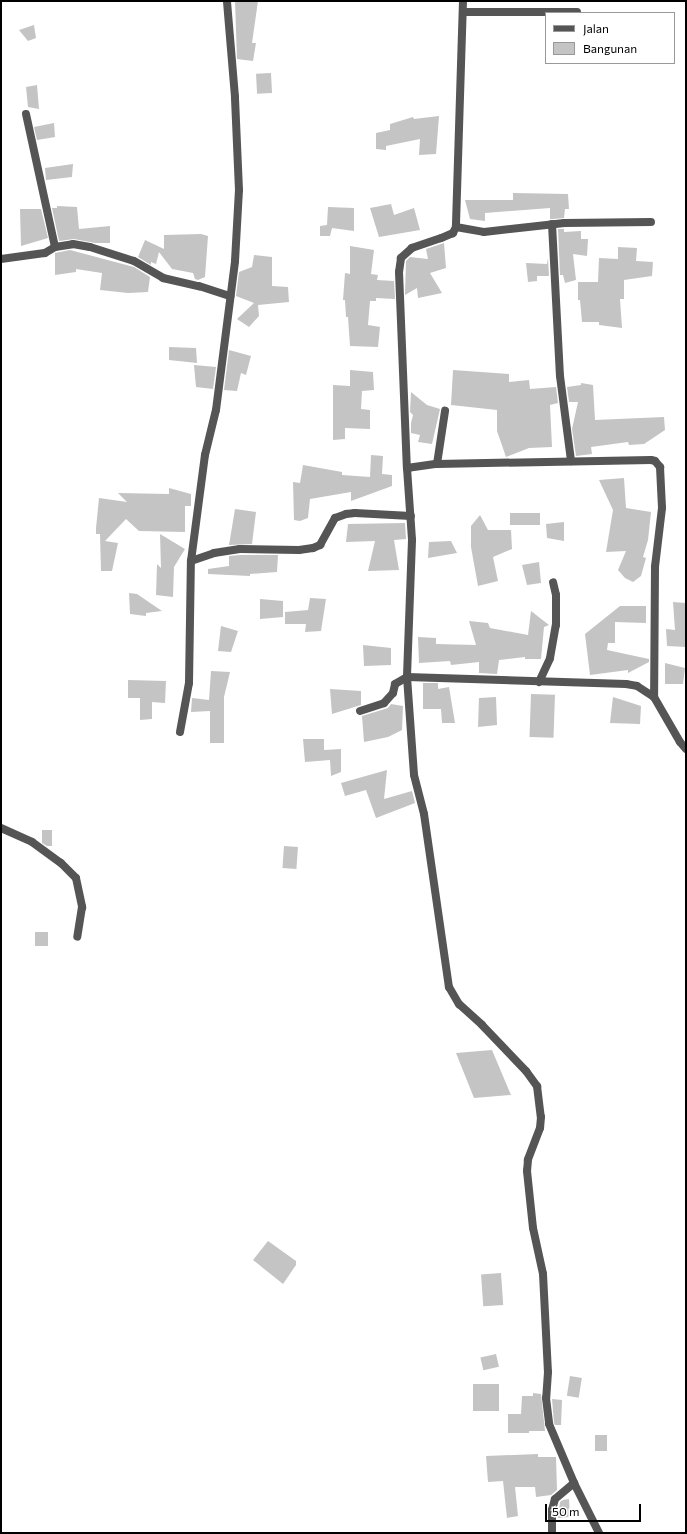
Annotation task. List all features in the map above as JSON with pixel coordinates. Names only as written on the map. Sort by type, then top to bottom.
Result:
[{"type":"street","points":[[180,732],[189,683],[191,561],[205,455],[216,410],[235,261],[239,190],[227,1]]},
{"type":"street","points":[[463,1],[456,227],[453,232],[447,235],[412,248],[402,258],[399,272],[407,468],[412,540],[407,677],[414,775],[424,814],[449,987],[459,1004],[482,1025],[526,1071],[537,1086],[540,1101],[540,1128],[531,1150],[527,1171],[533,1228],[543,1274],[548,1372],[546,1398],[549,1424],[574,1483],[599,1533]]},
{"type":"street","points":[[463,12],[578,12]]},
{"type":"street","points":[[26,114],[55,247]]},
{"type":"street","points":[[456,227],[484,232],[552,224],[651,222]]},
{"type":"street","points":[[552,224],[560,376],[571,461]]},
{"type":"street","points":[[1,259],[45,253],[55,247],[73,244],[96,248],[134,261],[163,278],[199,286],[230,296]]},
{"type":"street","points":[[437,464],[445,411]]},
{"type":"street","points":[[407,468],[437,464],[655,461],[660,467],[662,508],[655,567],[654,697]]},
{"type":"street","points":[[191,561],[214,553],[240,549],[299,550],[313,548],[320,545],[336,518],[346,514],[355,513],[411,516]]},
{"type":"street","points":[[539,682],[550,658],[556,624],[556,595],[553,582]]},
{"type":"street","points":[[360,711],[384,703],[394,693],[395,684],[407,677],[626,684],[637,686],[654,697],[669,724],[686,749]]},
{"type":"street","points":[[1,828],[32,842],[61,864],[76,878],[82,907],[77,937]]},
{"type":"street","points":[[552,1532],[552,1510],[555,1499],[574,1483]]},
{"type":"building","points":[[235,1],[258,1],[252,43],[256,43],[253,61],[237,59]]},
{"type":"building","points":[[34,25],[36,38],[28,41],[19,30]]},
{"type":"building","points":[[271,73],[272,93],[257,94],[256,74]]},
{"type":"building","points":[[37,85],[39,109],[28,107],[26,87]]},
{"type":"building","points":[[439,116],[436,154],[419,155],[420,139],[386,146],[386,150],[376,149],[376,133],[390,130],[390,124],[413,117],[414,119]]},
{"type":"building","points":[[54,123],[55,137],[37,140],[34,127]]},
{"type":"building","points":[[73,164],[72,177],[46,180],[45,168]]},
{"type":"building","points":[[513,193],[568,194],[569,209],[565,209],[564,218],[550,219],[550,208],[485,213],[485,221],[470,219],[465,200],[513,200]]},
{"type":"building","points":[[391,204],[394,215],[414,208],[420,230],[379,237],[370,208]]},
{"type":"building","points":[[57,206],[77,207],[79,229],[110,226],[110,243],[95,243],[74,239],[59,241],[52,208],[57,208]]},
{"type":"building","points":[[328,207],[354,208],[354,231],[332,228],[330,236],[320,236],[320,226],[327,225]]},
{"type":"building","points":[[20,209],[41,209],[48,238],[21,246]]},
{"type":"building","points":[[558,229],[564,229],[564,232],[581,231],[581,239],[588,239],[587,256],[573,254],[576,280],[565,283],[563,275],[560,275]]},
{"type":"building","points":[[201,234],[208,236],[205,277],[198,280],[195,279],[193,273],[172,269],[159,252],[156,264],[151,262],[151,265],[138,257],[145,240],[164,249],[164,235]]},
{"type":"building","points":[[444,243],[446,268],[430,273],[442,293],[418,298],[417,288],[405,295],[406,261],[410,257],[428,259],[426,249]]},
{"type":"building","points":[[350,246],[374,250],[371,274],[378,275],[377,280],[394,281],[395,299],[376,298],[376,301],[370,301],[368,325],[380,327],[378,347],[350,346],[348,317],[346,317],[345,300],[343,300],[345,273],[350,274]]},
{"type":"building","points":[[618,247],[637,248],[636,261],[653,262],[652,276],[624,280],[624,299],[620,299],[622,328],[599,325],[599,322],[582,322],[580,300],[578,300],[578,282],[598,282],[599,258],[618,259]]},
{"type":"building","points":[[70,250],[134,267],[150,277],[148,292],[128,293],[100,290],[102,273],[76,269],[76,272],[55,275],[55,253]]},
{"type":"building","points":[[254,255],[272,257],[272,286],[288,287],[289,302],[258,305],[259,316],[249,327],[237,319],[254,303],[236,296],[239,272],[252,267]]},
{"type":"building","points":[[548,258],[549,276],[537,276],[537,281],[528,282],[526,263],[547,264]]},
{"type":"building","points":[[169,347],[196,348],[197,363],[169,360]]},
{"type":"building","points":[[229,350],[251,356],[246,375],[241,373],[237,391],[224,390]]},
{"type":"building","points":[[194,365],[216,367],[213,389],[196,387]]},
{"type":"building","points":[[350,370],[373,372],[374,390],[362,391],[361,409],[370,410],[370,429],[345,428],[345,439],[333,440],[333,385],[350,386]]},
{"type":"building","points":[[453,370],[509,374],[509,382],[529,380],[530,389],[556,387],[558,403],[550,405],[552,447],[529,448],[506,457],[497,431],[497,410],[451,405]]},
{"type":"building","points":[[581,383],[593,385],[595,420],[664,417],[665,430],[644,444],[629,445],[628,442],[591,447],[592,454],[576,456],[572,429],[578,402],[569,402],[567,387],[581,385]]},
{"type":"building","points":[[411,392],[427,405],[440,409],[432,444],[418,442],[420,435],[411,433],[413,415],[410,412]]},
{"type":"building","points":[[371,455],[383,456],[382,474],[392,475],[392,486],[351,501],[351,492],[310,499],[308,518],[300,521],[294,520],[293,482],[300,483],[303,465],[342,472],[342,475],[370,477]]},
{"type":"building","points":[[624,478],[626,508],[651,512],[648,540],[643,557],[646,558],[641,576],[633,582],[625,578],[618,570],[626,551],[606,552],[613,510],[599,480]]},
{"type":"building","points":[[169,488],[191,494],[191,506],[185,506],[185,532],[139,531],[126,519],[105,541],[118,543],[112,571],[101,571],[100,534],[96,534],[99,498],[127,502],[118,493],[169,494]]},
{"type":"building","points":[[235,509],[256,512],[252,544],[229,545]]},
{"type":"building","points":[[510,513],[540,513],[540,525],[510,525]]},
{"type":"building","points":[[480,515],[488,530],[511,530],[512,549],[493,557],[498,581],[478,586],[471,547],[471,526]]},
{"type":"building","points":[[564,522],[564,541],[547,538],[546,524]]},
{"type":"building","points":[[405,523],[406,539],[394,540],[399,570],[368,571],[375,541],[346,542],[348,524]]},
{"type":"building","points":[[160,534],[185,549],[174,567],[173,597],[156,595],[157,564],[161,568]]},
{"type":"building","points":[[451,541],[457,553],[428,558],[429,542]]},
{"type":"building","points":[[278,555],[277,572],[250,574],[250,576],[208,574],[208,569],[229,566],[229,556]]},
{"type":"building","points":[[539,562],[541,583],[527,585],[522,565]]},
{"type":"building","points":[[129,593],[137,594],[162,611],[146,613],[146,616],[130,614]]},
{"type":"building","points":[[310,598],[326,599],[321,631],[305,632],[306,624],[285,624],[285,612],[308,610]]},
{"type":"building","points":[[260,599],[283,601],[283,617],[260,619]]},
{"type":"building","points":[[673,602],[686,603],[686,647],[667,646],[666,629],[675,630]]},
{"type":"building","points":[[620,606],[646,606],[646,623],[615,622],[615,643],[608,643],[607,650],[649,659],[649,662],[628,673],[628,670],[590,675],[585,634]]},
{"type":"building","points":[[531,611],[549,625],[544,627],[541,659],[525,659],[525,657],[499,660],[497,674],[479,673],[479,662],[451,665],[450,661],[419,663],[418,637],[436,638],[436,644],[476,645],[469,621],[488,623],[490,628],[528,635]]},
{"type":"building","points":[[221,626],[238,631],[231,652],[218,651]]},
{"type":"building","points":[[363,645],[391,648],[391,665],[364,666]]},
{"type":"building","points":[[665,663],[685,668],[683,684],[665,684]]},
{"type":"building","points":[[211,671],[230,672],[224,697],[224,743],[210,743],[210,711],[191,712],[192,698],[209,700]]},
{"type":"building","points":[[128,680],[166,681],[165,703],[152,702],[152,719],[140,720],[140,698],[128,698]]},
{"type":"building","points":[[423,683],[438,683],[438,689],[449,687],[455,723],[442,723],[441,709],[423,709]]},
{"type":"building","points":[[330,689],[361,691],[361,705],[332,714]]},
{"type":"building","points":[[531,694],[555,695],[553,738],[529,737]]},
{"type":"building","points":[[496,697],[497,725],[478,727],[479,698]]},
{"type":"building","points":[[613,697],[641,706],[640,724],[610,723]]},
{"type":"building","points":[[391,704],[403,706],[402,730],[388,737],[364,742],[362,716],[388,708]]},
{"type":"building","points":[[303,739],[324,739],[324,750],[341,749],[341,772],[331,776],[330,760],[305,762]]},
{"type":"building","points":[[387,770],[384,799],[412,791],[415,803],[376,818],[366,790],[345,796],[341,783]]},
{"type":"building","points":[[42,830],[52,830],[52,846],[47,846],[42,843]]},
{"type":"building","points":[[284,846],[298,847],[296,869],[282,868]]},
{"type":"building","points":[[35,932],[48,932],[48,946],[35,946]]},
{"type":"building","points":[[492,1050],[511,1095],[474,1098],[456,1053]]},
{"type":"building","points":[[268,1241],[296,1261],[296,1265],[283,1284],[253,1260]]},
{"type":"building","points":[[501,1273],[503,1305],[483,1306],[481,1274]]},
{"type":"building","points":[[496,1354],[499,1367],[483,1370],[480,1358]]},
{"type":"building","points":[[570,1376],[582,1378],[579,1398],[567,1396]]},
{"type":"building","points":[[473,1384],[499,1384],[499,1411],[473,1411]]},
{"type":"building","points":[[533,1393],[541,1394],[545,1431],[508,1433],[508,1414],[521,1414],[522,1396],[533,1396]]},
{"type":"building","points":[[552,1399],[562,1400],[561,1425],[555,1425],[554,1423]]},
{"type":"building","points":[[595,1435],[607,1435],[607,1451],[595,1451]]},
{"type":"building","points":[[538,1454],[538,1457],[556,1457],[557,1490],[551,1495],[536,1497],[535,1487],[515,1487],[518,1516],[507,1518],[503,1481],[488,1482],[486,1456]]},
{"type":"building","points":[[569,1499],[570,1517],[558,1518],[560,1502]]}]
